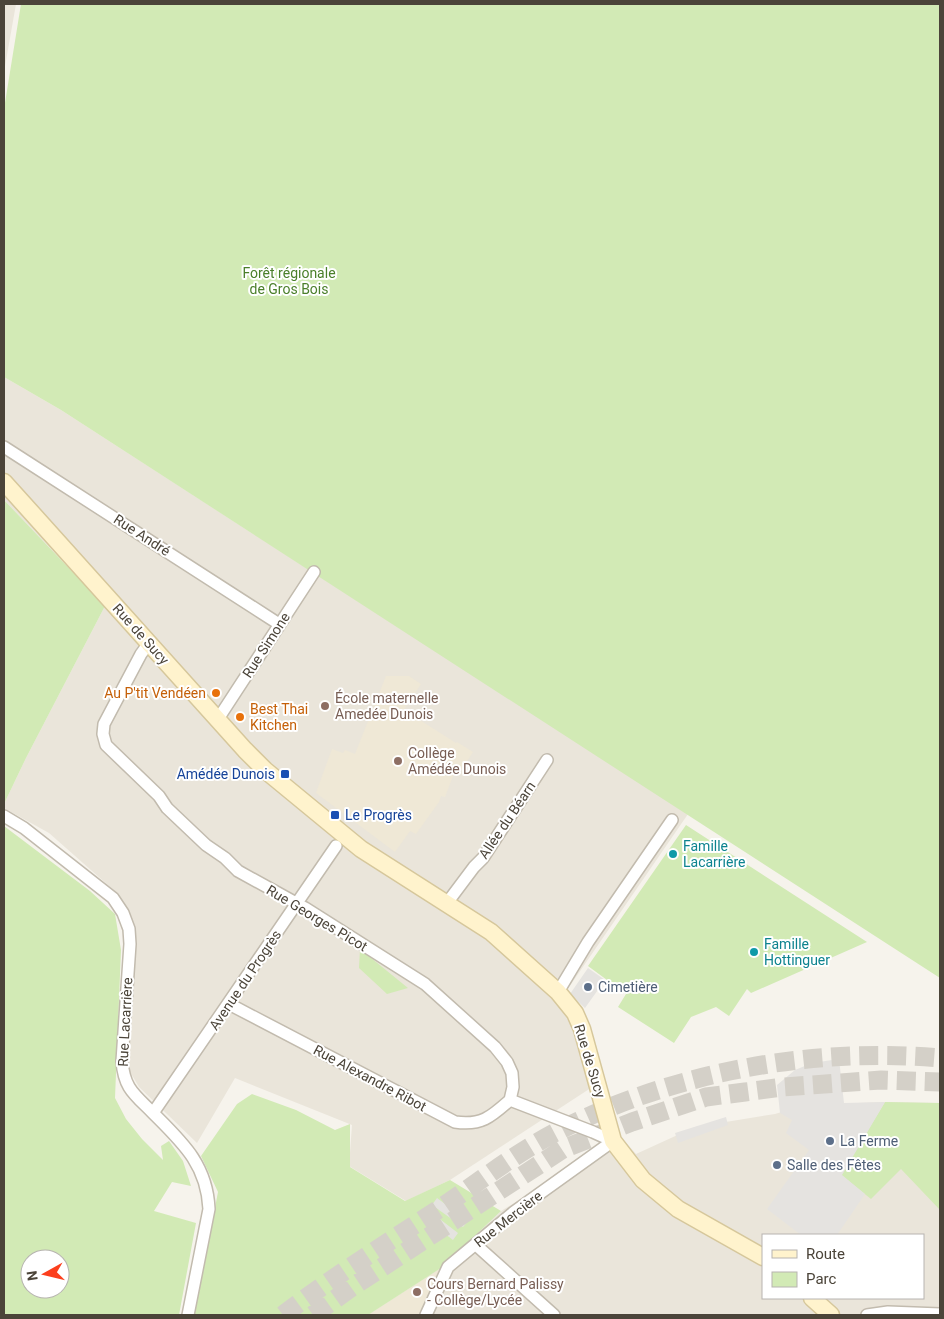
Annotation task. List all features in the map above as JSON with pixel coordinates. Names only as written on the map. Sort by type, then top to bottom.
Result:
[{"type":"main road","name":"Rue de Sucy","points":[[4,482],[265,770],[305,803],[348,832],[375,857],[491,932],[558,992],[575,1013],[582,1029],[613,1141],[643,1180],[671,1204],[762,1256]]},
{"type":"main road","points":[[813,1299],[831,1315]]},
{"type":"street","name":"Rue André","points":[[4,447],[279,624]]},
{"type":"street","name":"Rue Simone","points":[[218,719],[314,572]]},
{"type":"street","name":"Rue Georges Picot","points":[[149,643],[141,654],[104,724],[103,734],[106,745],[158,796],[167,808],[206,845],[225,858],[238,871],[296,903],[425,984],[495,1047],[508,1062],[512,1073],[513,1087],[510,1100]]},
{"type":"street","name":"Allée du Béarn","points":[[447,903],[483,858],[547,760]]},
{"type":"street","name":"Rue Lacarrière","points":[[4,816],[24,828],[113,898],[123,913],[129,929],[130,944],[122,1061],[123,1076],[129,1089],[194,1157],[203,1176],[208,1194],[209,1209],[188,1315]]},
{"type":"street","points":[[558,992],[588,942],[672,820]]},
{"type":"street","name":"Avenue du Progrès","points":[[154,1113],[336,846]]},
{"type":"street","name":"Rue Alexandre Ribot","points":[[229,1004],[455,1122],[468,1124],[481,1121],[493,1116],[510,1100]]},
{"type":"street","points":[[510,1100],[613,1141]]},
{"type":"street","name":"Rue Mercière","points":[[426,1315],[448,1268],[514,1212],[613,1141]]},
{"type":"street","points":[[476,1245],[554,1315]]},
{"type":"street","points":[[867,1315],[880,1312],[940,1314]]},
{"type":"shaded area","points":[[4,4],[16,4],[4,72]]},
{"type":"shaded area","points":[[4,377],[61,410],[688,814],[565,993],[603,1080],[450,1180],[406,1201],[349,1166],[352,1125],[235,1078],[197,1143],[139,1087],[129,1070],[135,958],[131,916],[117,893],[49,833],[4,808],[4,804],[26,758],[105,606],[4,500]]},
{"type":"shaded area","name":"Collège Amédée Dunois","points":[[386,676],[409,676],[421,684],[404,710],[473,752],[462,769],[456,768],[445,797],[441,796],[439,802],[416,834],[410,831],[395,852],[316,793],[332,749],[343,753],[345,750],[355,754]]},
{"type":"shaded area","name":"Cimetière","points":[[588,968],[605,980],[585,1008],[570,994]]},
{"type":"shaded area","name":"La Ferme","points":[[839,1059],[844,1103],[885,1102],[842,1175],[865,1194],[838,1234],[800,1234],[767,1209],[809,1150],[786,1133],[792,1120],[780,1113],[777,1085],[795,1070],[812,1063]]},
{"type":"shaded area","points":[[885,1102],[940,1103],[940,1315],[368,1315],[441,1268],[501,1211],[622,1138],[636,1154],[695,1127],[775,1114],[805,1105]]},
{"type":"shaded area","points":[[726,1117],[728,1125],[678,1143],[675,1133]]},
{"type":"shaded area","points":[[437,1198],[468,1221],[463,1227],[432,1205]]},
{"type":"shaded area","points":[[428,1210],[458,1233],[453,1240],[423,1217]]},
{"type":"shaded area","name":"Cours Bernard Palissy - Collège/Lycée","points":[[441,1268],[421,1315],[368,1315]]},
{"type":"green space","name":"Forêt régionale de Gros Bois","points":[[21,4],[940,4],[940,978],[61,410],[4,377],[4,109]]},
{"type":"green space","points":[[4,500],[105,606],[4,804]]},
{"type":"green space","points":[[686,825],[867,942],[751,993],[747,989],[729,1016],[716,1007],[691,1017],[674,1043],[618,1007],[626,994],[588,966]]},
{"type":"green space","points":[[4,826],[90,891],[115,914],[121,950],[115,1098],[126,1119],[142,1139],[163,1160],[161,1146],[169,1141],[183,1161],[191,1186],[172,1182],[154,1211],[196,1223],[179,1315],[4,1315]]},
{"type":"green space","points":[[360,949],[408,988],[387,994],[359,968]]},
{"type":"green space","points":[[252,1094],[296,1110],[335,1130],[350,1124],[350,1167],[405,1201],[450,1180],[501,1211],[441,1268],[368,1315],[194,1315],[218,1192],[201,1156],[237,1104]]},
{"type":"green space","points":[[885,1102],[940,1103],[940,1210],[901,1169],[871,1199],[841,1175]]},
{"type":"tunnel","points":[[283,1315],[342,1273],[518,1155],[566,1127],[610,1108],[655,1091],[749,1067],[796,1060],[844,1056],[940,1058]]},
{"type":"tunnel","points":[[313,1315],[352,1287],[563,1149],[632,1122],[706,1097],[783,1087],[881,1080],[940,1082]]},
{"type":"place","name":"Au P'tit Vendéen","points":[[216,693]]},
{"type":"place","name":"École maternelle Amedée Dunois","points":[[325,706]]},
{"type":"place","name":"Best Thai Kitchen","points":[[240,717]]},
{"type":"place","name":"Collège Amédée Dunois","points":[[398,761]]},
{"type":"place","name":"Amédée Dunois","points":[[285,774]]},
{"type":"place","name":"Le Progrès","points":[[335,815]]},
{"type":"place","name":"Famille Lacarrière","points":[[673,854]]},
{"type":"place","name":"Famille Hottinguer","points":[[754,952]]},
{"type":"place","name":"Cimetière","points":[[588,987]]},
{"type":"place","name":"La Ferme","points":[[830,1141]]},
{"type":"place","name":"Salle des Fêtes","points":[[777,1165]]},
{"type":"place","name":"Cours Bernard Palissy - Collège/Lycée","points":[[417,1292]]}]
